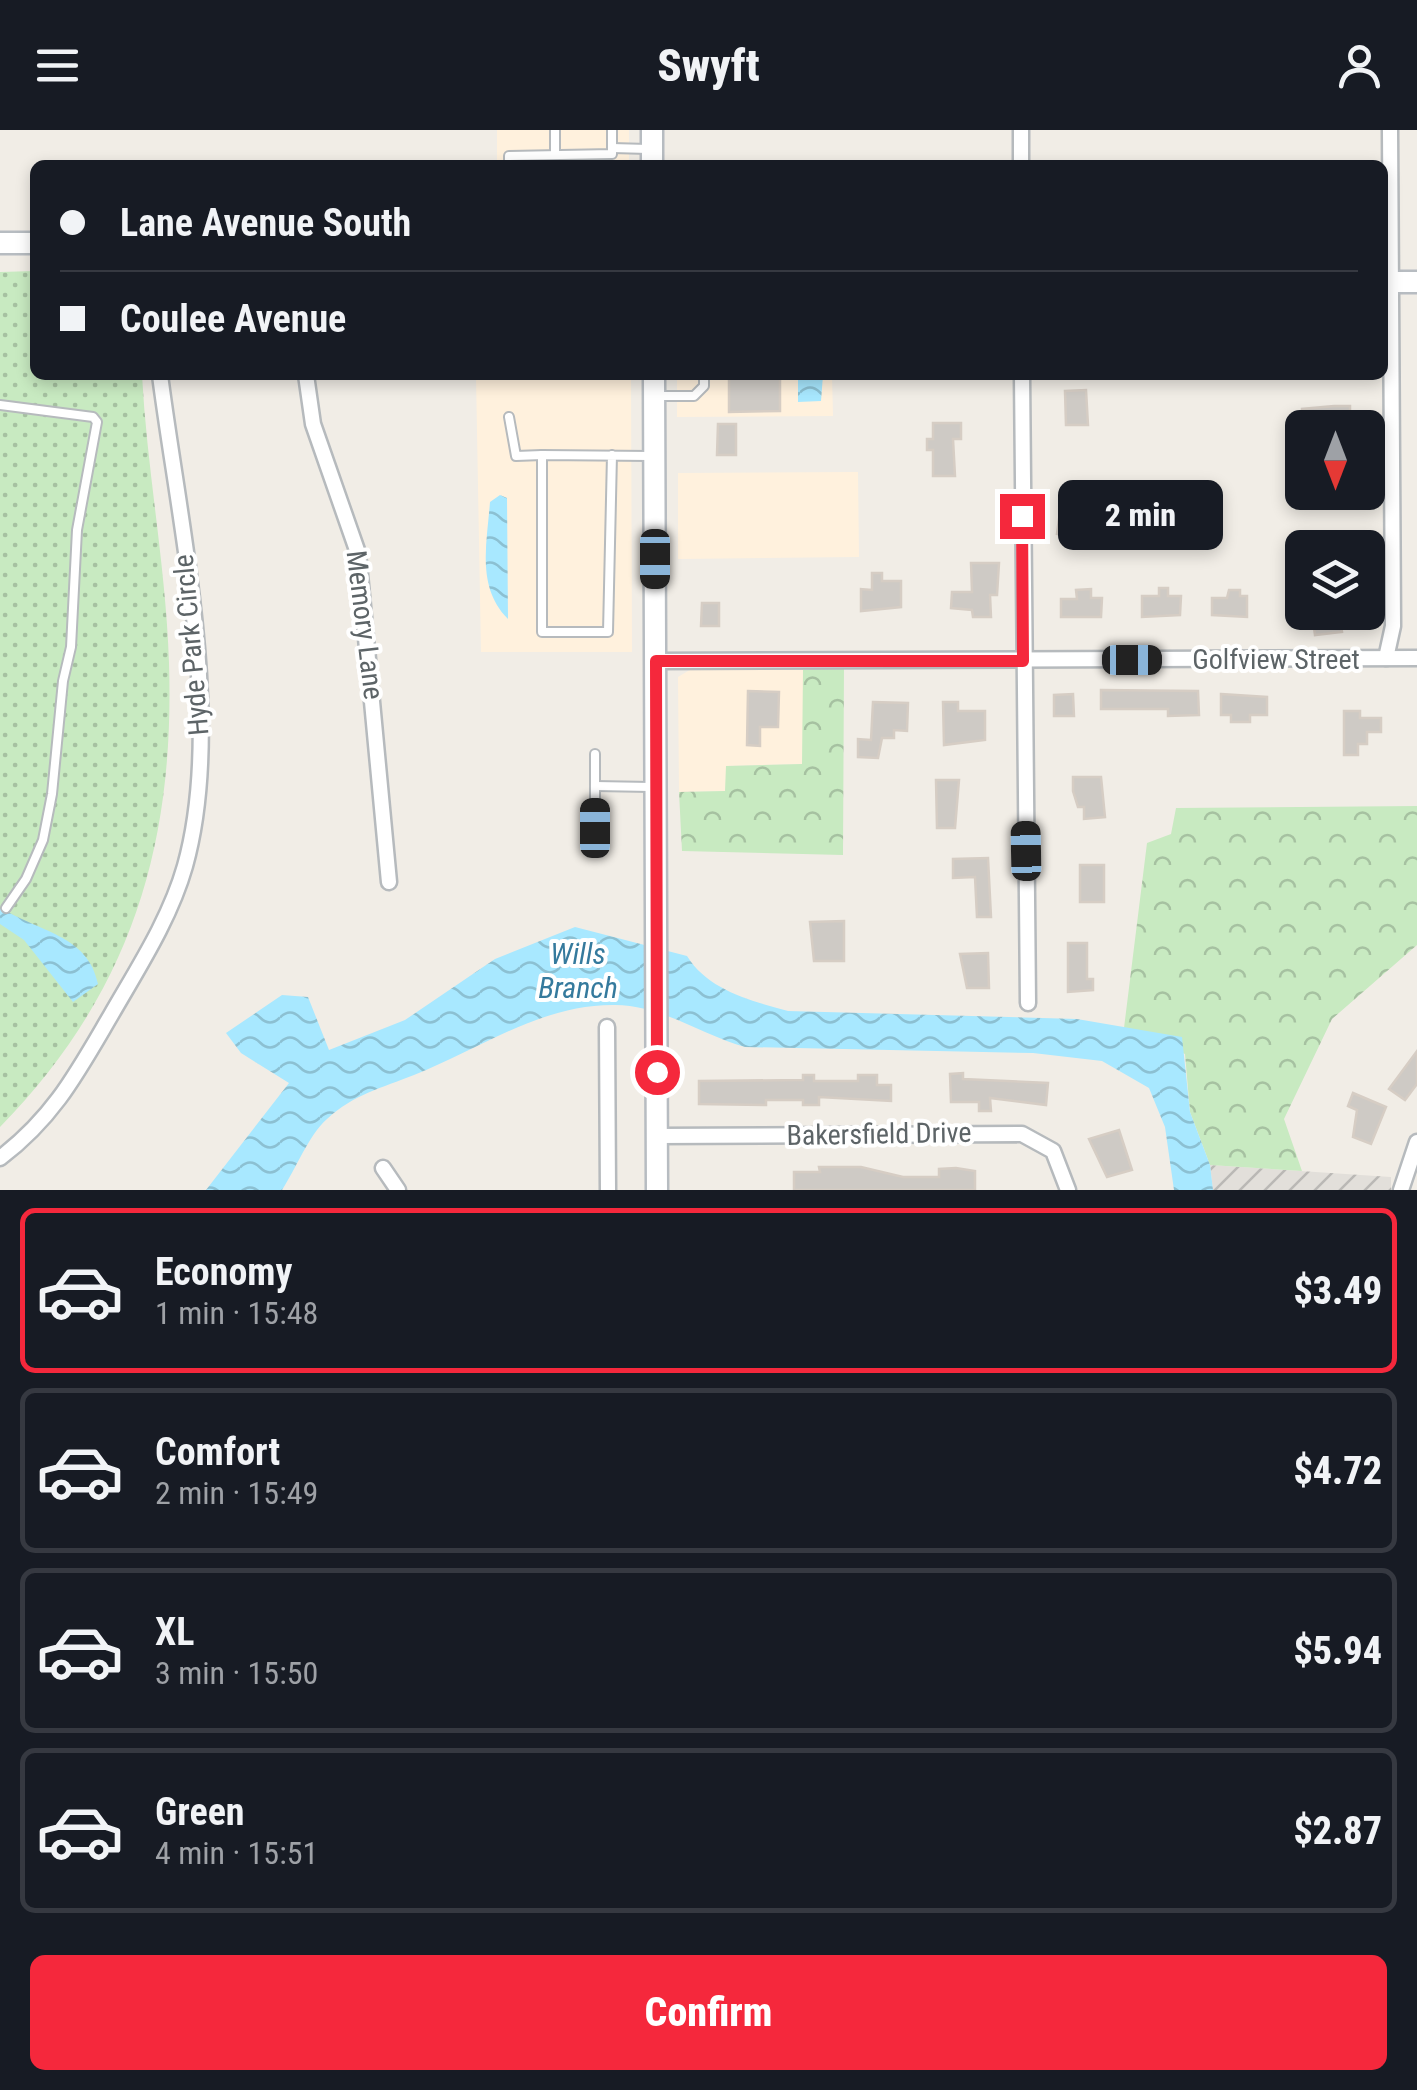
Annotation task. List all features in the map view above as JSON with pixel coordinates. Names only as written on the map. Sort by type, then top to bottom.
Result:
[{"type":"main road","points":[[0,243],[30,244]]},
{"type":"main road","points":[[1388,282],[1417,282]]},
{"type":"main road","points":[[654,386],[658,1190]]},
{"type":"street","points":[[1021,130],[1021,160]]},
{"type":"street","points":[[1388,231],[1390,130]]},
{"type":"street","points":[[1386,658],[1393,626],[1388,339]]},
{"type":"street","name":"Hyde Park Circle","points":[[0,1158],[36,1130],[58,1104],[151,946],[184,870],[191,842],[202,734],[200,696],[161,380]]},
{"type":"street","name":"Memory Lane","points":[[307,380],[314,424],[358,553],[389,882]]},
{"type":"street","points":[[1022,380],[1028,1003]]},
{"type":"street","name":"Golfview Street","points":[[656,661],[1417,658]]},
{"type":"street","points":[[607,1028],[608,1190]]},
{"type":"street","name":"Bakersfield Drive","points":[[657,1136],[1022,1134],[1054,1151],[1068,1190]]},
{"type":"street","points":[[1402,1190],[1417,1142]]},
{"type":"street","points":[[383,1168],[398,1190]]},
{"type":"lane","points":[[549,160],[555,130]]},
{"type":"lane","points":[[508,160],[508,156],[612,154],[612,130]]},
{"type":"lane","points":[[612,148],[652,148]]},
{"type":"lane","points":[[654,386],[694,396],[704,386],[704,380]]},
{"type":"lane","points":[[0,405],[92,417],[97,422],[77,530],[71,647],[63,681],[52,794],[43,840],[26,879],[6,908]]},
{"type":"lane","points":[[509,417],[516,456],[654,456]]},
{"type":"lane","points":[[542,455],[542,632],[608,632],[612,455]]},
{"type":"lane","points":[[595,754],[595,828]]},
{"type":"lane","points":[[595,786],[656,787]]},
{"type":"shaded area","points":[[497,130],[629,130],[629,160],[497,160]]},
{"type":"shaded area","points":[[476,380],[631,380],[632,652],[481,652]]},
{"type":"shaded area","points":[[677,380],[832,380],[833,416],[677,417]]},
{"type":"shaded area","points":[[858,472],[859,557],[678,559],[678,473]]},
{"type":"shaded area","points":[[693,668],[803,670],[803,764],[727,766],[726,791],[679,792],[678,677]]},
{"type":"shaded area","points":[[1210,1165],[1391,1177],[1391,1190],[1213,1190]]},
{"type":"green space","points":[[30,271],[30,380],[142,380],[167,627],[169,730],[152,856],[136,914],[112,970],[82,1024],[45,1076],[0,1127],[0,272]]},
{"type":"green space","points":[[844,666],[843,855],[682,851],[679,792],[725,791],[726,766],[802,764],[803,670]]},
{"type":"green space","points":[[1417,806],[1417,945],[1332,1019],[1284,1119],[1302,1171],[1210,1165],[1190,1112],[1185,1054],[1124,1028],[1147,843],[1171,834],[1176,808]]},
{"type":"water","points":[[798,380],[823,380],[821,401],[798,402]]},
{"type":"water","points":[[500,495],[507,498],[508,619],[491,593],[486,564],[490,502]]},
{"type":"water","points":[[0,907],[72,944],[84,954],[98,984],[73,1002],[24,940],[0,924]]},
{"type":"water","name":"Wills Branch","points":[[575,927],[687,956],[718,986],[788,1011],[1077,1019],[1182,1037],[1190,1112],[1210,1165],[1213,1190],[1174,1190],[1165,1127],[1149,1088],[1102,1061],[1033,1053],[745,1047],[665,1015],[615,1005],[588,1007],[536,1020],[358,1098],[320,1126],[282,1190],[206,1190],[289,1083],[241,1053],[226,1033],[282,995],[308,997],[329,1050],[405,1020],[495,959]]},
{"type":"building","points":[[729,380],[780,380],[780,411],[729,412]]},
{"type":"building","points":[[1086,390],[1088,425],[1066,425],[1065,391]]},
{"type":"building","points":[[1334,406],[1350,406],[1350,410],[1302,409]]},
{"type":"building","points":[[933,423],[961,423],[961,439],[953,439],[955,476],[933,476],[933,450],[927,450],[927,439],[933,439]]},
{"type":"building","points":[[718,424],[736,424],[736,455],[717,455]]},
{"type":"building","points":[[1063,490],[1074,490],[1078,537],[1057,534]]},
{"type":"building","points":[[971,563],[999,563],[997,595],[990,595],[991,617],[973,617],[972,610],[951,608],[952,592],[972,592]]},
{"type":"building","points":[[872,573],[882,573],[882,581],[901,581],[901,607],[861,611],[861,589],[872,590]]},
{"type":"building","points":[[1159,588],[1168,588],[1168,596],[1181,596],[1180,615],[1142,617],[1142,596],[1159,596]]},
{"type":"building","points":[[1091,589],[1091,598],[1102,598],[1101,617],[1061,617],[1061,599],[1077,599],[1076,590]]},
{"type":"building","points":[[1229,590],[1240,590],[1240,596],[1247,596],[1247,617],[1212,615],[1212,598],[1227,598]]},
{"type":"building","points":[[702,603],[719,603],[719,626],[701,626]]},
{"type":"building","points":[[1314,630],[1342,630],[1342,632],[1315,635]]},
{"type":"building","points":[[1101,690],[1198,691],[1199,715],[1168,716],[1168,709],[1101,709]]},
{"type":"building","points":[[748,691],[779,692],[778,727],[760,727],[760,746],[747,745]]},
{"type":"building","points":[[1073,694],[1074,716],[1054,716],[1054,695]]},
{"type":"building","points":[[1221,694],[1267,697],[1267,715],[1250,715],[1250,722],[1231,722],[1231,715],[1221,715]]},
{"type":"building","points":[[873,702],[908,703],[907,731],[894,730],[894,738],[882,738],[878,758],[858,757],[858,739],[871,740]]},
{"type":"building","points":[[943,702],[958,702],[958,711],[985,711],[985,740],[944,745]]},
{"type":"building","points":[[1344,711],[1360,711],[1360,718],[1381,718],[1381,732],[1367,732],[1367,744],[1358,744],[1358,755],[1344,755]]},
{"type":"building","points":[[1073,777],[1101,777],[1105,817],[1084,819],[1084,807],[1078,807],[1073,791]]},
{"type":"building","points":[[936,780],[959,780],[955,828],[937,828]]},
{"type":"building","points":[[988,858],[991,917],[977,917],[975,877],[953,878],[953,859]]},
{"type":"building","points":[[1080,865],[1104,865],[1104,902],[1080,902]]},
{"type":"building","points":[[844,921],[844,961],[814,961],[810,922]]},
{"type":"building","points":[[1068,943],[1087,943],[1087,979],[1093,979],[1093,990],[1068,992]]},
{"type":"building","points":[[988,953],[989,988],[967,988],[960,954]]},
{"type":"building","points":[[1417,1051],[1417,1084],[1405,1100],[1389,1089]]},
{"type":"building","points":[[963,1073],[963,1079],[1048,1083],[1046,1105],[990,1098],[991,1111],[979,1111],[979,1102],[951,1102],[950,1074]]},
{"type":"building","points":[[803,1075],[814,1075],[814,1081],[858,1081],[858,1075],[877,1075],[877,1085],[891,1085],[891,1101],[819,1097],[819,1105],[803,1105],[803,1100],[766,1100],[766,1105],[699,1104],[699,1081],[803,1080]]},
{"type":"building","points":[[1353,1093],[1386,1107],[1371,1144],[1353,1137],[1357,1110],[1348,1106]]},
{"type":"building","points":[[1119,1130],[1132,1170],[1107,1177],[1089,1139]]},
{"type":"building","points":[[819,1167],[861,1167],[903,1177],[939,1177],[939,1169],[956,1168],[975,1171],[975,1190],[794,1190],[794,1172],[820,1172]]},
{"type":"route","points":[[657,1072],[656,661],[1023,661],[1022,516]]}]
